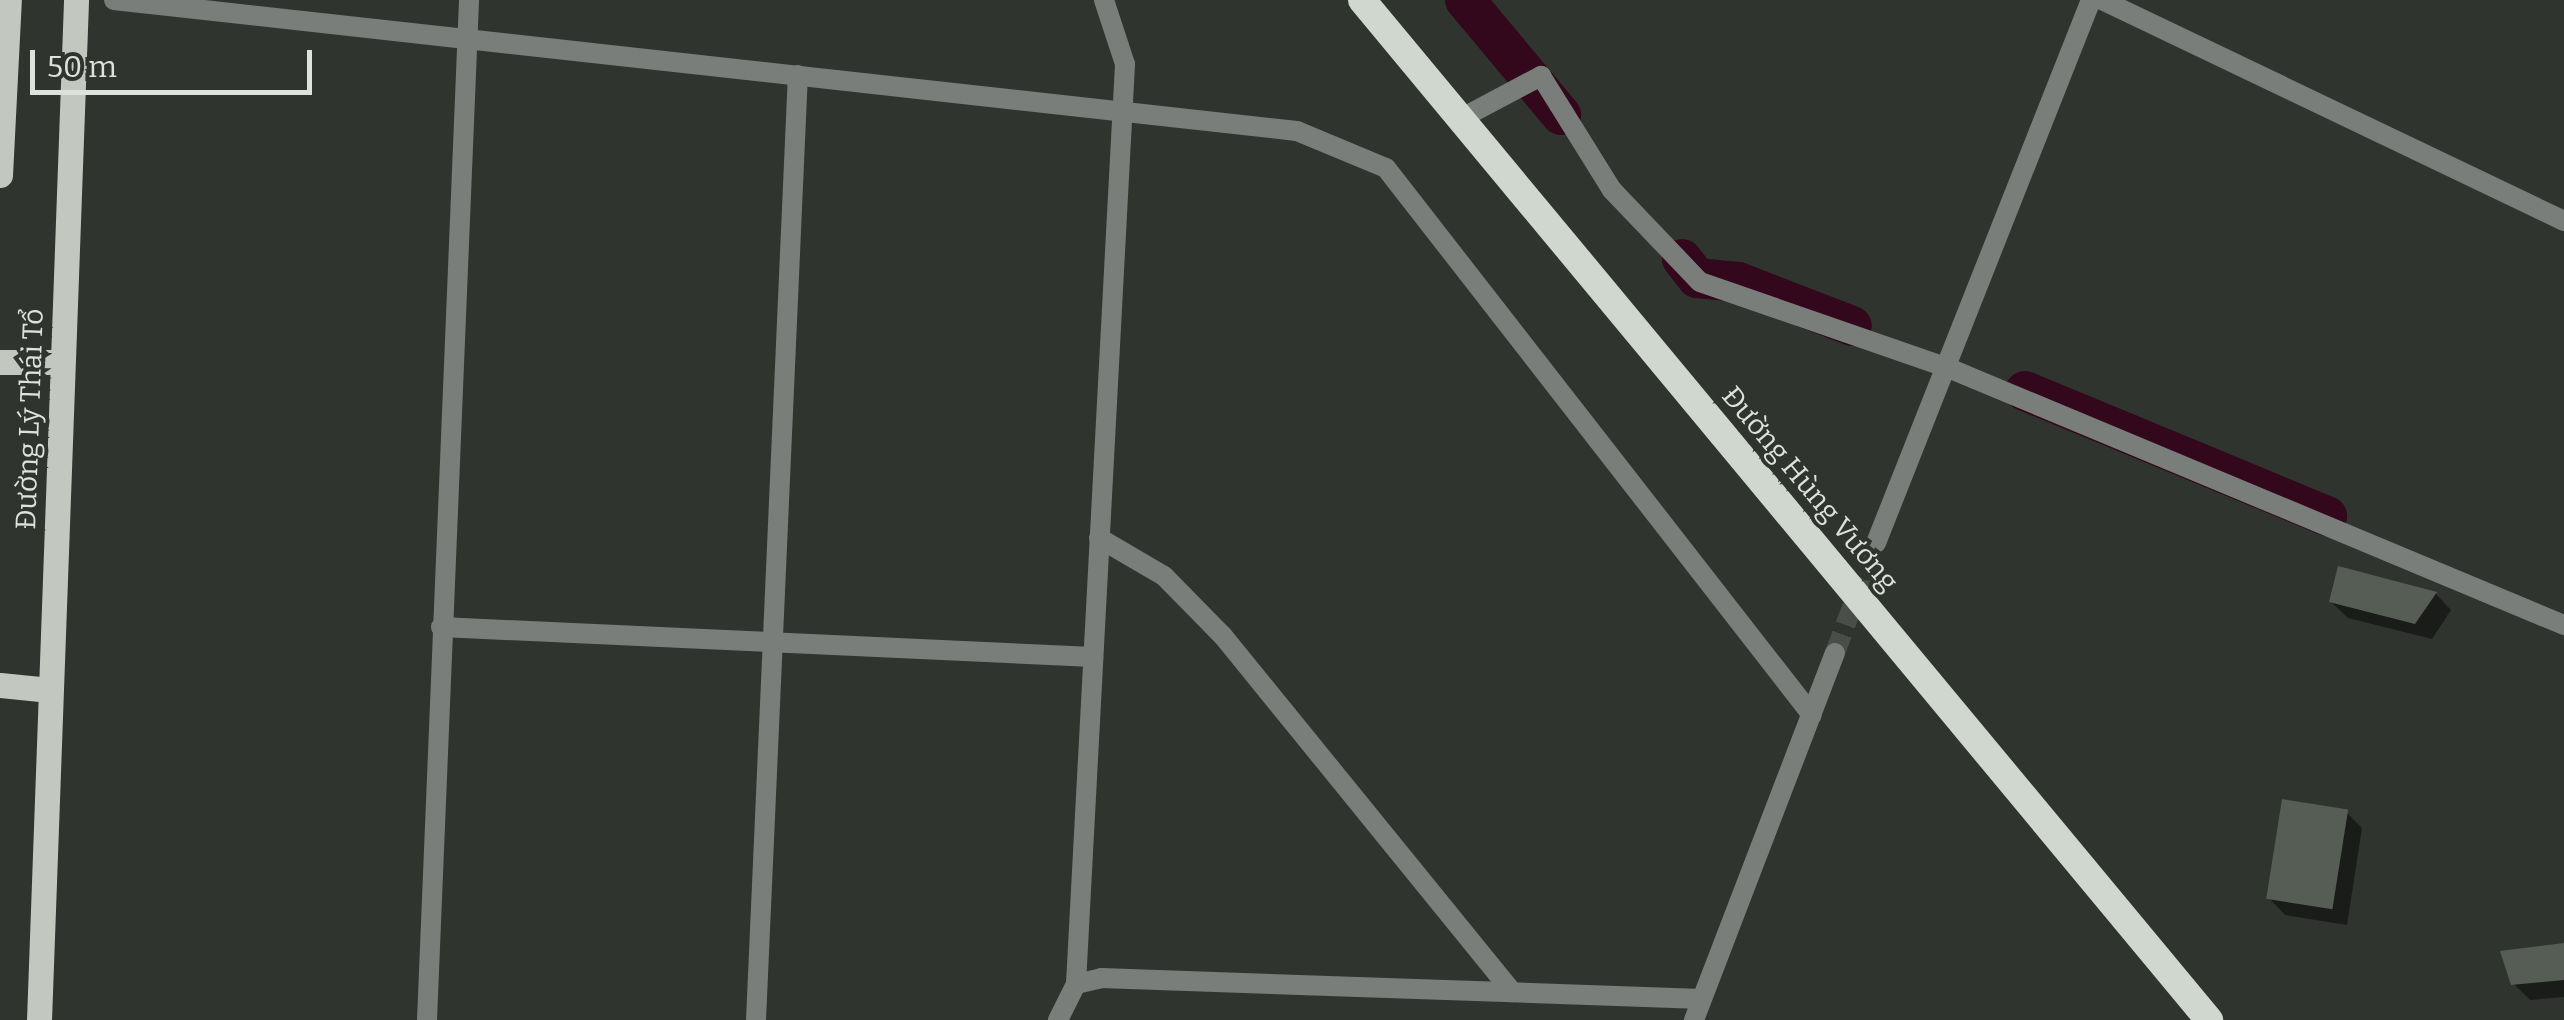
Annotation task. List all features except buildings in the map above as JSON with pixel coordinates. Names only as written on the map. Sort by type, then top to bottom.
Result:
[{"type":"highway","name":"Đường Hùng Vương","points":[[1362,0],[1472,111],[2209,1020]]},
{"type":"main road","points":[[0,175],[9,0]]},
{"type":"main road","name":"Đường Lý Thái Tổ","points":[[40,1020],[76,0]]},
{"type":"main road","points":[[0,362],[62,362]]},
{"type":"main road","points":[[0,685],[50,690]]},
{"type":"street","points":[[114,0],[1297,131],[1386,168],[1812,715]]},
{"type":"street","points":[[426,1020],[469,0]]},
{"type":"street","points":[[1058,1020],[1076,984],[1122,110],[1119,29],[1104,0]]},
{"type":"street","points":[[1876,543],[2091,0]]},
{"type":"street","points":[[2102,0],[2564,221]]},
{"type":"street","points":[[756,1020],[798,76]]},
{"type":"street","points":[[1472,111],[1512,88],[1548,81],[1612,190],[1700,282],[1946,367],[2564,624]]},
{"type":"street","points":[[1100,538],[1164,576],[1223,636],[1512,992]]},
{"type":"street","points":[[441,627],[1094,657]]},
{"type":"street","points":[[1694,1020],[1835,653]]},
{"type":"street","points":[[1076,984],[1702,999]]},
{"type":"waterway","points":[[1465,0],[1561,115]]},
{"type":"waterway","points":[[1682,259],[1697,278],[1738,282],[1852,326]]},
{"type":"waterway","points":[[2025,391],[2327,516]]},
{"type":"tunnel","points":[[1835,653],[1876,543]]}]
